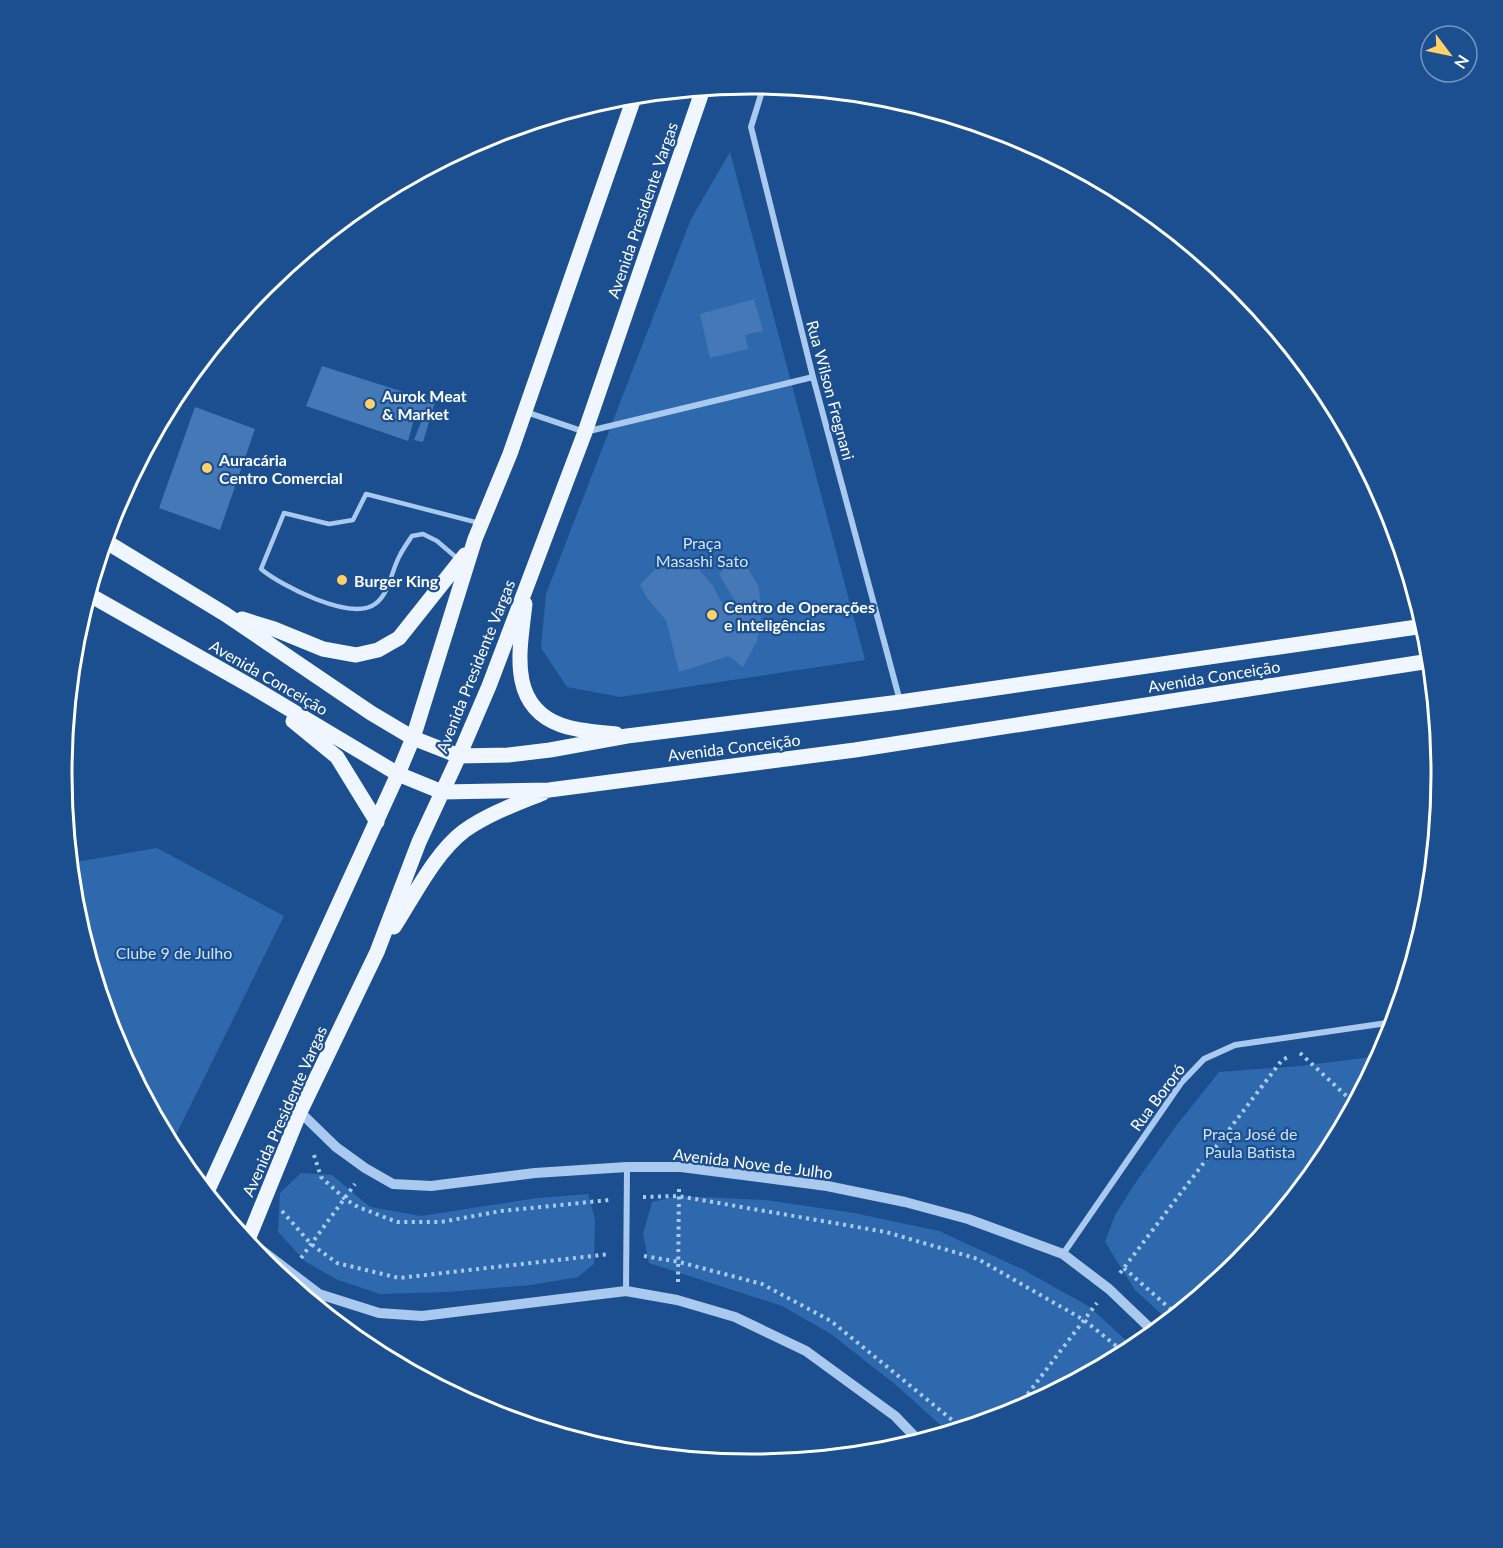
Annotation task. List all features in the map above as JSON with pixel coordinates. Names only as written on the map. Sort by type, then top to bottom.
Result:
[{"type":"main road","name":"Avenida Presidente Vargas","points":[[251,1233],[300,1112],[377,952],[419,842],[489,686],[585,432],[700,97]]},
{"type":"main road","name":"Avenida Presidente Vargas","points":[[210,1185],[399,774],[413,738],[475,539],[510,454],[631,106]]},
{"type":"main road","points":[[225,614],[274,629],[323,649],[356,655],[378,650],[399,638],[461,562],[475,539]]},
{"type":"main road","name":"Avenida Conceição","points":[[112,545],[225,614],[371,713],[413,738],[459,756],[508,755],[550,750],[627,736],[900,702],[1415,627]]},
{"type":"main road","points":[[527,583],[520,664],[524,689],[534,708],[562,726],[627,736]]},
{"type":"main road","name":"Avenida Conceição","points":[[95,598],[399,774],[442,792],[549,790],[855,750],[1421,662]]},
{"type":"main road","points":[[254,688],[338,757],[376,822]]},
{"type":"main road","points":[[377,952],[443,852],[463,832],[484,819],[549,790]]},
{"type":"street","name":"Rua Wilson Fregnani","points":[[761,94],[751,127],[813,377],[900,702]]},
{"type":"street","points":[[525,411],[585,432],[813,377]]},
{"type":"street","name":"Rua Bororó","points":[[1063,1254],[1181,1083],[1204,1059],[1235,1045],[1383,1024]]},
{"type":"street","name":"Avenida Nove de Julho","points":[[300,1112],[336,1147],[365,1168],[393,1184],[431,1186],[535,1173],[627,1167],[681,1167],[827,1186],[904,1202],[968,1219],[1063,1254],[1109,1289],[1147,1326]]},
{"type":"street","points":[[626,1291],[627,1167]]},
{"type":"street","points":[[290,1272],[319,1294],[379,1313],[422,1316],[626,1291],[677,1300],[735,1317],[806,1351],[895,1416],[912,1434]]},
{"type":"street","points":[[319,1294],[320,1298]]},
{"type":"lane","points":[[461,562],[437,542],[423,534],[412,536],[399,556],[388,587],[375,604],[364,609],[339,607],[306,595],[270,577],[261,568],[284,513],[329,524],[353,520],[366,494],[482,524]]},
{"type":"path","points":[[1027,1395],[1282,1060],[1299,1052],[1349,1098]]},
{"type":"path","points":[[300,1112],[321,1177],[345,1199],[358,1207],[397,1222],[441,1222],[501,1211],[626,1198],[678,1196],[886,1232],[978,1259],[1084,1320],[1117,1346]]},
{"type":"path","points":[[677,1300],[678,1196],[681,1167]]},
{"type":"path","points":[[290,1272],[345,1199],[365,1168]]},
{"type":"path","points":[[1124,1268],[1170,1309]]},
{"type":"green space","name":"Praça Masashi Sato","points":[[730,152],[865,660],[620,697],[567,687],[541,648],[546,594],[691,219]]},
{"type":"green space","name":"Clube 9 de Julho","points":[[157,848],[284,916],[176,1135],[142,1075],[108,992],[85,907],[78,862]]},
{"type":"green space","name":"Praça José de Paula Batista","points":[[1369,1057],[1340,1114],[1291,1188],[1232,1254],[1200,1285],[1162,1315],[1135,1290],[1105,1242],[1115,1215],[1176,1126],[1219,1072],[1300,1066]]},
{"type":"green space","points":[[301,1173],[332,1175],[370,1207],[421,1216],[538,1198],[588,1194],[595,1219],[594,1264],[578,1277],[532,1285],[448,1292],[380,1294],[338,1280],[306,1262],[278,1232],[280,1193]]},
{"type":"green space","points":[[678,1196],[765,1200],[854,1213],[939,1231],[1022,1269],[1090,1307],[1126,1341],[1052,1383],[1012,1402],[941,1426],[896,1385],[831,1334],[782,1306],[649,1263],[643,1234],[652,1202]]},
{"type":"building","points":[[754,299],[763,331],[745,335],[748,349],[710,358],[700,314]]},
{"type":"building","name":"Aurok Meat & Market","points":[[322,366],[435,402],[423,442],[414,440],[424,415],[416,412],[408,441],[306,406]]},
{"type":"building","name":"Auracária Centro Comercial","points":[[195,407],[255,429],[220,530],[159,508]]},
{"type":"building","name":"Centro de Operações e Inteligências","points":[[739,554],[758,585],[762,611],[757,641],[743,667],[729,656],[679,672],[666,620],[647,598],[640,585],[658,566],[686,562],[703,565],[699,570],[713,586],[723,605],[735,601],[719,574]]},
{"type":"place","name":"Aurok Meat & Market","points":[[370,404]]},
{"type":"place","name":"Auracária Centro Comercial","points":[[207,468]]},
{"type":"place","name":"Burger King","points":[[342,580]]},
{"type":"place","name":"Centro de Operações e Inteligências","points":[[712,615]]}]
